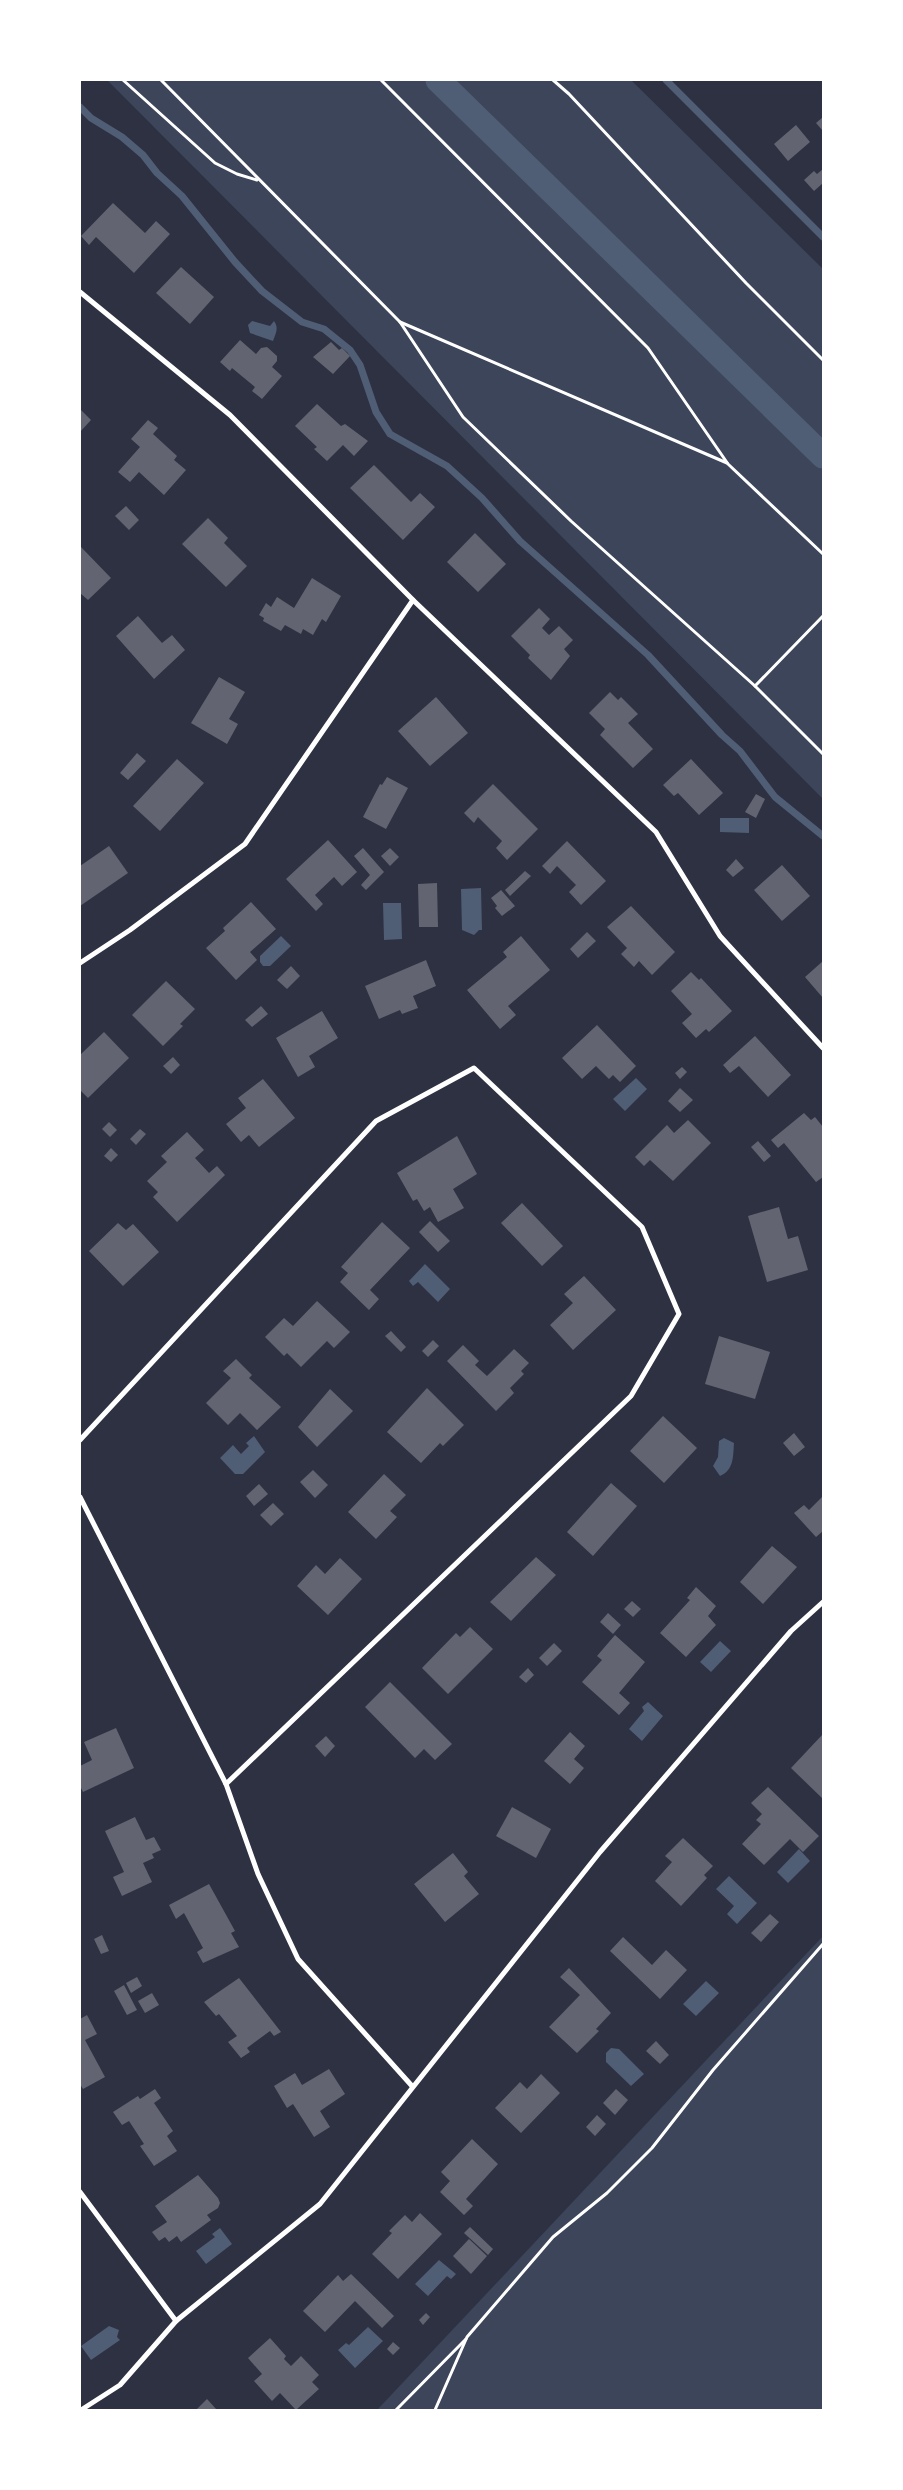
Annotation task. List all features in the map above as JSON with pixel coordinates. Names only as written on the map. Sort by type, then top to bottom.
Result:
[{"type":"street","points":[[80,292],[230,415],[414,600],[656,832],[720,936],[823,1048]]},
{"type":"street","points":[[80,963],[130,930],[245,844],[414,600]]},
{"type":"street","points":[[80,1440],[376,1121],[474,1068],[642,1227],[679,1314],[630,1396],[226,1784]]},
{"type":"street","points":[[80,1497],[226,1784],[258,1874],[298,1959],[412,2086]]},
{"type":"street","points":[[81,2410],[120,2385],[176,2321],[320,2204],[600,1852],[791,1630],[823,1602]]},
{"type":"street","points":[[80,2192],[176,2321]]},
{"type":"path","points":[[123,80],[215,163],[237,174],[260,180]]},
{"type":"path","points":[[161,80],[400,322],[463,418],[571,521],[755,686],[823,754]]},
{"type":"path","points":[[380,80],[648,348],[728,464],[823,554]]},
{"type":"path","points":[[553,80],[569,94],[746,283],[823,360]]},
{"type":"path","points":[[400,322],[728,464]]},
{"type":"path","points":[[755,686],[823,616]]},
{"type":"path","points":[[396,2410],[467,2337],[553,2237],[607,2192],[652,2148],[713,2070],[823,1944]]},
{"type":"path","points":[[435,2410],[467,2337]]},
{"type":"shaded area","points":[[107,80],[631,80],[823,269],[823,799]]},
{"type":"shaded area","points":[[252,321],[270,326],[274,321],[277,328],[273,341],[250,333],[248,325]]},
{"type":"shaded area","points":[[720,818],[749,818],[749,833],[720,832]]},
{"type":"shaded area","points":[[481,888],[482,930],[479,930],[474,935],[462,930],[461,889]]},
{"type":"shaded area","points":[[383,903],[401,903],[402,939],[384,940]]},
{"type":"shaded area","points":[[281,936],[291,946],[270,966],[263,966],[260,962],[260,956]]},
{"type":"shaded area","points":[[636,1078],[647,1089],[625,1111],[613,1099]]},
{"type":"shaded area","points":[[425,1264],[450,1289],[438,1302],[418,1282],[413,1286],[409,1281]]},
{"type":"shaded area","points":[[254,1436],[265,1452],[243,1474],[235,1474],[220,1458],[233,1445],[241,1454],[249,1446],[246,1443]]},
{"type":"shaded area","points":[[724,1438],[734,1443],[733,1453],[730,1467],[720,1476],[713,1466],[718,1457],[719,1441]]},
{"type":"shaded area","points":[[720,1641],[731,1651],[711,1672],[700,1662]]},
{"type":"shaded area","points":[[648,1702],[663,1716],[642,1741],[629,1729],[644,1711],[642,1707]]},
{"type":"shaded area","points":[[799,1849],[810,1861],[788,1883],[777,1872]]},
{"type":"shaded area","points":[[729,1876],[757,1903],[737,1924],[727,1914],[734,1906],[716,1889]]},
{"type":"shaded area","points":[[823,1936],[823,2410],[377,2410]]},
{"type":"shaded area","points":[[706,1981],[719,1993],[696,2016],[683,2004]]},
{"type":"shaded area","points":[[611,2048],[619,2049],[644,2074],[631,2086],[606,2062],[606,2053]]},
{"type":"shaded area","points":[[220,2228],[232,2244],[206,2264],[196,2251],[215,2237],[212,2234]]},
{"type":"shaded area","points":[[439,2260],[456,2274],[451,2279],[447,2276],[428,2296],[415,2284]]},
{"type":"shaded area","points":[[109,2326],[119,2330],[117,2337],[120,2340],[91,2360],[81,2346]]},
{"type":"shaded area","points":[[368,2327],[383,2341],[355,2368],[338,2350],[346,2343],[349,2345]]},
{"type":"building","points":[[823,117],[823,131],[816,123]]},
{"type":"building","points":[[796,125],[810,142],[788,161],[774,144]]},
{"type":"building","points":[[823,169],[823,183],[814,191],[804,180],[814,171],[817,174]]},
{"type":"building","points":[[113,203],[145,233],[156,221],[170,234],[134,273],[96,237],[89,245],[81,236]]},
{"type":"building","points":[[181,267],[214,297],[190,324],[156,293]]},
{"type":"building","points":[[240,340],[256,354],[261,348],[267,347],[277,356],[277,361],[272,367],[282,376],[262,399],[252,391],[255,387],[232,368],[230,371],[220,362]]},
{"type":"building","points":[[331,342],[339,350],[342,348],[350,356],[333,374],[313,357]]},
{"type":"building","points":[[317,404],[341,426],[345,424],[368,441],[354,456],[343,445],[327,461],[314,449],[317,447],[295,426]]},
{"type":"building","points":[[80,409],[91,420],[80,432]]},
{"type":"building","points":[[148,420],[158,428],[153,434],[177,456],[174,460],[186,470],[164,495],[139,472],[130,482],[118,472],[140,447],[131,439]]},
{"type":"building","points":[[374,465],[411,502],[420,493],[435,507],[403,540],[350,488]]},
{"type":"building","points":[[126,506],[139,520],[129,530],[115,516]]},
{"type":"building","points":[[208,518],[228,538],[224,543],[247,566],[226,587],[182,544]]},
{"type":"building","points":[[475,533],[506,564],[478,592],[447,562]]},
{"type":"building","points":[[80,546],[111,578],[88,600],[80,593]]},
{"type":"building","points":[[312,578],[341,596],[326,622],[322,619],[313,635],[303,629],[301,634],[285,625],[281,631],[263,621],[264,618],[259,615],[266,603],[271,607],[277,597],[294,608]]},
{"type":"building","points":[[539,608],[550,619],[542,628],[549,635],[559,626],[573,640],[564,649],[570,656],[551,680],[528,658],[530,655],[511,636]]},
{"type":"building","points":[[138,616],[162,643],[172,635],[185,650],[154,679],[116,636]]},
{"type":"building","points":[[219,677],[245,692],[229,719],[238,724],[227,744],[191,723]]},
{"type":"building","points":[[610,692],[618,700],[621,697],[638,714],[628,723],[653,749],[633,768],[600,735],[605,729],[589,713]]},
{"type":"building","points":[[436,697],[468,733],[430,766],[398,731]]},
{"type":"building","points":[[137,753],[146,761],[128,780],[120,773]]},
{"type":"building","points":[[177,759],[204,783],[160,831],[133,806]]},
{"type":"building","points":[[691,759],[723,793],[699,815],[678,793],[674,796],[663,785]]},
{"type":"building","points":[[387,777],[408,788],[386,829],[363,817],[380,784],[382,785]]},
{"type":"building","points":[[493,784],[538,829],[507,860],[496,848],[502,841],[478,817],[474,823],[464,813]]},
{"type":"building","points":[[756,794],[765,799],[756,818],[745,812]]},
{"type":"building","points":[[328,840],[357,872],[342,886],[334,877],[315,895],[323,904],[316,911],[286,879]]},
{"type":"building","points":[[567,841],[606,881],[581,905],[569,892],[576,885],[557,866],[550,874],[542,866]]},
{"type":"building","points":[[109,846],[128,873],[80,906],[80,866]]},
{"type":"building","points":[[363,848],[384,872],[366,890],[361,885],[370,875],[354,856]]},
{"type":"building","points":[[390,848],[399,857],[390,866],[381,856]]},
{"type":"building","points":[[736,859],[744,868],[733,877],[726,870]]},
{"type":"building","points":[[782,865],[810,896],[782,921],[754,890]]},
{"type":"building","points":[[525,871],[531,876],[510,896],[505,890]]},
{"type":"building","points":[[437,883],[438,927],[419,927],[418,884]]},
{"type":"building","points":[[501,890],[515,906],[502,916],[495,908],[497,906],[491,898]]},
{"type":"building","points":[[251,902],[276,929],[250,952],[257,960],[236,980],[206,948],[225,931],[223,928]]},
{"type":"building","points":[[631,906],[675,952],[652,975],[639,961],[634,967],[621,954],[627,948],[607,927]]},
{"type":"building","points":[[587,932],[596,941],[578,958],[570,949]]},
{"type":"building","points":[[521,936],[550,970],[508,1006],[516,1015],[500,1029],[467,990],[507,957],[503,952]]},
{"type":"building","points":[[426,960],[436,986],[413,996],[418,1008],[402,1014],[400,1010],[379,1019],[365,986]]},
{"type":"building","points":[[823,961],[823,998],[805,977]]},
{"type":"building","points":[[291,966],[300,976],[287,989],[277,980]]},
{"type":"building","points":[[691,972],[699,980],[701,978],[732,1011],[709,1032],[706,1029],[696,1038],[682,1023],[692,1014],[671,991]]},
{"type":"building","points":[[166,981],[195,1009],[180,1024],[183,1026],[163,1046],[132,1015]]},
{"type":"building","points":[[261,1006],[268,1014],[252,1027],[245,1020]]},
{"type":"building","points":[[322,1011],[338,1038],[309,1056],[315,1067],[298,1077],[276,1038]]},
{"type":"building","points":[[597,1025],[636,1066],[620,1082],[613,1075],[609,1079],[596,1066],[582,1079],[562,1058]]},
{"type":"building","points":[[104,1032],[129,1058],[88,1098],[80,1090],[80,1055]]},
{"type":"building","points":[[755,1036],[791,1075],[768,1097],[739,1066],[730,1073],[723,1065]]},
{"type":"building","points":[[173,1057],[180,1065],[171,1074],[163,1066]]},
{"type":"building","points":[[682,1067],[687,1072],[680,1079],[675,1073]]},
{"type":"building","points":[[263,1079],[295,1118],[259,1147],[249,1135],[241,1142],[226,1124],[246,1108],[238,1098]]},
{"type":"building","points":[[680,1088],[693,1100],[680,1112],[668,1101]]},
{"type":"building","points":[[804,1113],[811,1120],[815,1117],[823,1127],[823,1177],[816,1182],[784,1143],[778,1148],[771,1140]]},
{"type":"building","points":[[688,1120],[711,1143],[673,1181],[650,1160],[644,1166],[635,1157],[667,1125],[674,1133]]},
{"type":"building","points":[[109,1122],[117,1130],[110,1137],[102,1129]]},
{"type":"building","points":[[140,1129],[146,1134],[136,1145],[130,1139]]},
{"type":"building","points":[[187,1132],[204,1150],[195,1158],[209,1173],[217,1166],[225,1175],[177,1222],[153,1197],[158,1192],[147,1181],[167,1162],[161,1156]]},
{"type":"building","points":[[457,1136],[477,1174],[453,1189],[464,1208],[438,1222],[430,1207],[424,1211],[417,1199],[413,1201],[397,1173]]},
{"type":"building","points":[[758,1141],[771,1156],[764,1162],[751,1147]]},
{"type":"building","points":[[111,1148],[118,1155],[111,1162],[104,1156]]},
{"type":"building","points":[[522,1203],[563,1246],[542,1266],[501,1223]]},
{"type":"building","points":[[779,1207],[788,1239],[798,1236],[808,1270],[767,1282],[748,1216]]},
{"type":"building","points":[[430,1221],[450,1241],[438,1252],[419,1232]]},
{"type":"building","points":[[382,1222],[410,1248],[370,1290],[379,1299],[369,1310],[340,1282],[348,1273],[341,1267]]},
{"type":"building","points":[[118,1223],[126,1230],[133,1224],[159,1252],[123,1286],[89,1251]]},
{"type":"building","points":[[584,1276],[616,1310],[573,1350],[550,1325],[573,1303],[564,1294]]},
{"type":"building","points":[[317,1301],[350,1332],[334,1348],[327,1341],[301,1367],[287,1353],[284,1356],[265,1337],[284,1318],[293,1326]]},
{"type":"building","points":[[391,1331],[406,1347],[401,1352],[385,1336]]},
{"type":"building","points":[[719,1336],[770,1352],[755,1399],[705,1384]]},
{"type":"building","points":[[433,1340],[439,1346],[428,1357],[422,1351]]},
{"type":"building","points":[[463,1345],[479,1361],[475,1365],[487,1376],[514,1349],[529,1363],[521,1371],[524,1374],[510,1388],[514,1393],[496,1411],[447,1361]]},
{"type":"building","points":[[236,1359],[252,1375],[249,1378],[281,1407],[257,1430],[240,1413],[228,1425],[206,1403],[231,1378],[223,1371]]},
{"type":"building","points":[[427,1388],[464,1425],[443,1446],[440,1443],[421,1463],[387,1432]]},
{"type":"building","points":[[330,1389],[353,1411],[317,1447],[298,1427]]},
{"type":"building","points":[[663,1416],[697,1448],[664,1483],[630,1451]]},
{"type":"building","points":[[794,1433],[805,1447],[794,1456],[783,1443]]},
{"type":"building","points":[[313,1470],[328,1485],[315,1498],[300,1482]]},
{"type":"building","points":[[384,1474],[406,1495],[390,1511],[397,1517],[376,1539],[348,1512]]},
{"type":"building","points":[[611,1483],[637,1506],[593,1556],[567,1532]]},
{"type":"building","points":[[259,1484],[268,1494],[254,1506],[246,1496]]},
{"type":"building","points":[[823,1496],[823,1531],[816,1537],[794,1513],[804,1505],[809,1510]]},
{"type":"building","points":[[273,1503],[284,1514],[271,1526],[260,1515]]},
{"type":"building","points":[[772,1546],[797,1567],[763,1604],[740,1582]]},
{"type":"building","points":[[536,1557],[556,1575],[511,1621],[490,1602]]},
{"type":"building","points":[[340,1558],[362,1579],[328,1615],[297,1586],[316,1565],[325,1574]]},
{"type":"building","points":[[696,1587],[716,1606],[708,1616],[716,1625],[686,1657],[660,1633],[690,1600],[687,1598]]},
{"type":"building","points":[[632,1601],[641,1609],[633,1617],[624,1609]]},
{"type":"building","points":[[608,1613],[621,1625],[613,1634],[600,1622]]},
{"type":"building","points":[[470,1627],[493,1649],[448,1694],[422,1668],[456,1633],[460,1637]]},
{"type":"building","points":[[615,1635],[645,1662],[619,1693],[630,1703],[619,1715],[582,1682],[602,1660],[597,1656]]},
{"type":"building","points":[[554,1643],[562,1651],[547,1666],[539,1658]]},
{"type":"building","points":[[528,1668],[534,1675],[526,1683],[519,1677]]},
{"type":"building","points":[[390,1682],[452,1744],[435,1760],[424,1749],[415,1758],[365,1707]]},
{"type":"building","points":[[116,1728],[134,1768],[83,1792],[80,1786],[80,1766],[92,1760],[84,1742]]},
{"type":"building","points":[[570,1732],[585,1746],[574,1759],[584,1768],[570,1784],[544,1761]]},
{"type":"building","points":[[823,1734],[823,1799],[791,1768]]},
{"type":"building","points":[[326,1736],[335,1746],[325,1757],[315,1746]]},
{"type":"building","points":[[768,1787],[819,1836],[803,1852],[790,1839],[764,1865],[742,1844],[761,1824],[756,1820],[762,1814],[751,1803]]},
{"type":"building","points":[[512,1807],[551,1829],[536,1858],[496,1836]]},
{"type":"building","points":[[135,1817],[146,1840],[154,1837],[161,1850],[152,1854],[154,1858],[143,1863],[152,1882],[122,1896],[113,1877],[124,1872],[105,1831]]},
{"type":"building","points":[[683,1838],[713,1866],[704,1875],[707,1878],[681,1906],[655,1881],[672,1862],[665,1856]]},
{"type":"building","points":[[453,1853],[468,1872],[464,1876],[479,1894],[445,1922],[414,1884]]},
{"type":"building","points":[[209,1884],[235,1931],[231,1933],[239,1947],[203,1963],[197,1952],[203,1948],[184,1913],[176,1919],[169,1905]]},
{"type":"building","points":[[770,1914],[779,1922],[761,1942],[751,1933]]},
{"type":"building","points":[[102,1935],[109,1951],[101,1954],[94,1939]]},
{"type":"building","points":[[623,1937],[652,1965],[666,1950],[687,1970],[660,1999],[610,1951]]},
{"type":"building","points":[[569,1968],[611,2013],[596,2029],[599,2031],[577,2053],[549,2027],[580,1995],[560,1977]]},
{"type":"building","points":[[137,1977],[142,1986],[131,1993],[126,1983]]},
{"type":"building","points":[[239,1978],[281,2032],[274,2036],[270,2031],[247,2048],[250,2052],[241,2058],[228,2042],[237,2036],[219,2014],[216,2016],[204,2002]]},
{"type":"building","points":[[124,1985],[137,2010],[127,2015],[114,1991]]},
{"type":"building","points":[[152,1993],[159,2005],[145,2013],[138,2001]]},
{"type":"building","points":[[87,2015],[97,2034],[85,2040],[105,2077],[83,2089],[80,2084],[80,2019]]},
{"type":"building","points":[[656,2041],[669,2055],[660,2064],[646,2051]]},
{"type":"building","points":[[329,2069],[345,2094],[320,2111],[330,2127],[314,2137],[293,2104],[287,2108],[274,2086],[295,2073],[302,2085]]},
{"type":"building","points":[[541,2074],[560,2093],[521,2133],[495,2108],[520,2082],[527,2089]]},
{"type":"building","points":[[155,2089],[161,2098],[154,2103],[173,2131],[167,2136],[177,2151],[154,2166],[140,2146],[144,2144],[129,2121],[122,2125],[113,2112],[138,2096],[140,2099]]},
{"type":"building","points":[[616,2089],[628,2100],[615,2115],[603,2103]]},
{"type":"building","points":[[597,2115],[606,2124],[595,2136],[586,2127]]},
{"type":"building","points":[[472,2139],[498,2164],[466,2199],[473,2206],[464,2215],[440,2192],[450,2181],[441,2172]]},
{"type":"building","points":[[198,2175],[218,2198],[220,2203],[218,2208],[207,2215],[211,2220],[181,2242],[177,2236],[169,2242],[165,2237],[159,2241],[152,2232],[167,2222],[155,2206]]},
{"type":"building","points":[[420,2213],[442,2234],[398,2279],[372,2254],[392,2233],[389,2231],[405,2215],[412,2222]]},
{"type":"building","points":[[470,2227],[493,2249],[488,2255],[464,2233]]},
{"type":"building","points":[[469,2239],[487,2256],[471,2274],[453,2256]]},
{"type":"building","points":[[351,2274],[394,2316],[382,2328],[355,2301],[325,2332],[303,2311],[338,2275],[343,2281]]},
{"type":"building","points":[[426,2313],[430,2317],[423,2325],[419,2320]]},
{"type":"building","points":[[270,2338],[286,2356],[284,2359],[291,2366],[301,2356],[319,2375],[312,2382],[319,2389],[296,2410],[280,2393],[272,2401],[254,2381],[262,2374],[248,2358]]},
{"type":"building","points":[[393,2342],[400,2348],[393,2355],[387,2349]]},
{"type":"building","points":[[207,2399],[217,2410],[196,2410]]},
{"type":"waterway","points":[[438,80],[823,456]]},
{"type":"waterway","points":[[666,80],[823,237]]},
{"type":"waterway","points":[[80,107],[91,118],[122,137],[143,155],[157,173],[182,196],[235,262],[262,291],[302,322],[324,329],[350,350],[360,365],[376,412],[390,434],[447,466],[482,498],[520,541],[648,655],[722,735],[740,751],[775,797],[823,836]]}]
